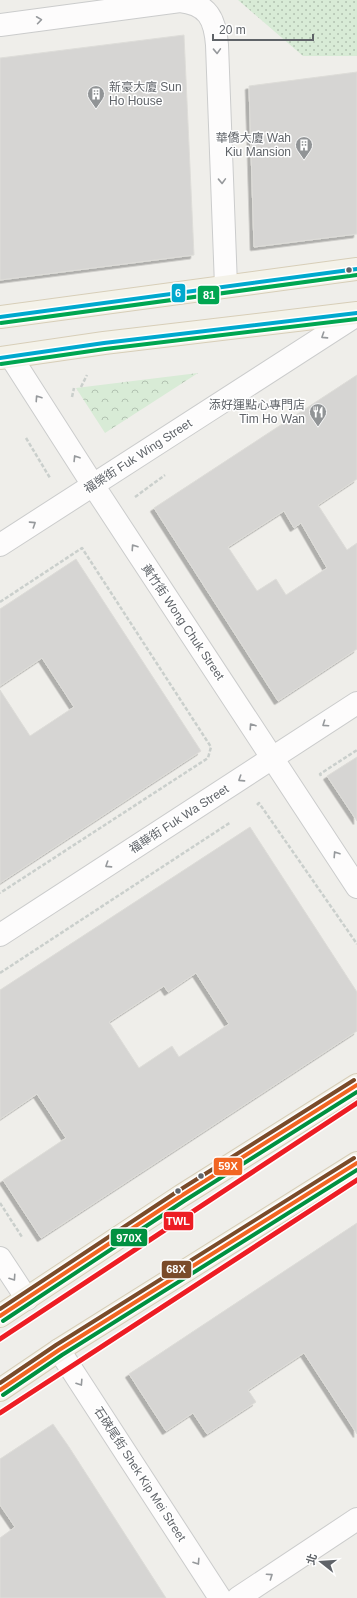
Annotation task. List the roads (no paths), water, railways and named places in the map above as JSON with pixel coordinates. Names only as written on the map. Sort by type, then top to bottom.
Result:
[{"type":"main road","points":[[0,317],[226,286],[357,270]]},
{"type":"main road","points":[[6,358],[104,343],[357,314]]},
{"type":"main road","points":[[0,1316],[181,1196],[357,1085]]},
{"type":"main road","points":[[0,1390],[59,1350],[357,1163]]},
{"type":"street","points":[[0,25],[170,2],[189,2],[199,6],[207,12],[216,31],[226,286]]},
{"type":"street","name":"福榮街 Fuk Wing Street","points":[[0,546],[357,314]]},
{"type":"street","name":"黃竹街 Wong Chuk Street","points":[[6,358],[274,758],[357,887]]},
{"type":"street","name":"福華街 Fuk Wa Street","points":[[0,935],[357,703]]},
{"type":"street","points":[[0,1258],[27,1298]]},
{"type":"street","name":"石硤尾街 Shek Kip Mei Street","points":[[59,1350],[220,1598]]},
{"type":"street","points":[[238,1598],[357,1519]]},
{"type":"place","name":"新豪大廈 Sun Ho House","points":[[96,109]]},
{"type":"place","name":"華僑大廈 Wah Kiu Mansion","points":[[304,160]]},
{"type":"place","name":"添好運點心專門店 Tim Ho Wan","points":[[318,427]]}]
